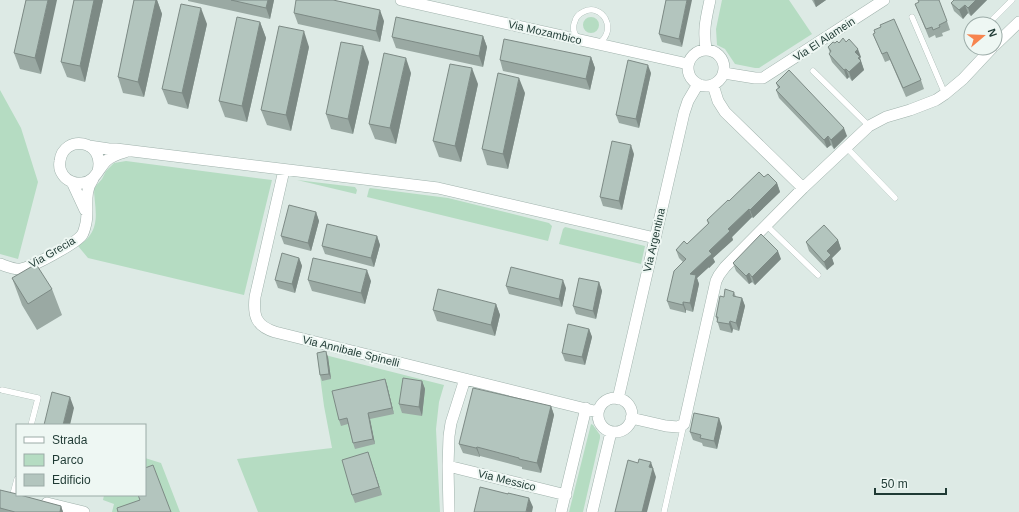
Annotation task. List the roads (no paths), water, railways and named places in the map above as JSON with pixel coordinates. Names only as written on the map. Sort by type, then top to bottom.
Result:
[{"type":"street","name":"Via Mozambico","points":[[401,0],[688,64]]},
{"type":"street","points":[[706,49],[704,34],[710,0]]},
{"type":"street","name":"Via El Alamein","points":[[724,73],[763,78],[884,0]]},
{"type":"street","points":[[1003,37],[1019,22]]},
{"type":"street","points":[[706,49],[717,52],[724,62],[724,73],[721,78],[718,82],[708,86],[698,84],[693,81],[688,70],[689,60],[696,52],[706,49]]},
{"type":"street","points":[[631,418],[673,427],[678,427],[684,424],[716,281],[725,267],[803,188],[869,126],[886,117],[936,100],[963,79],[984,56]]},
{"type":"street","name":"Via Argentina","points":[[618,399],[684,113],[698,84]]},
{"type":"street","points":[[713,85],[718,101],[725,112],[803,188]]},
{"type":"street","points":[[130,152],[119,154],[107,160],[88,182],[72,182],[66,179],[60,169],[60,157],[63,152],[67,147],[78,143],[130,152],[438,188],[655,238]]},
{"type":"street","points":[[89,146],[97,154],[99,160],[99,166],[95,175]]},
{"type":"street","name":"Via Annibale Spinelli","points":[[284,170],[255,297],[254,308],[260,324],[276,332],[598,412]]},
{"type":"street","name":"Via Grecia","points":[[0,264],[19,270],[29,267],[74,242],[82,234],[86,222],[86,196],[88,188],[95,175]]},
{"type":"street","points":[[72,182],[86,213]]},
{"type":"street","points":[[449,512],[449,436],[451,423],[465,379]]},
{"type":"street","points":[[618,399],[622,400],[628,406],[631,418],[630,422],[624,429],[611,432],[606,430],[599,422],[598,412],[603,403],[608,400],[618,399]]},
{"type":"street","points":[[561,512],[586,408]]},
{"type":"street","points":[[592,512],[611,432]]},
{"type":"street","name":"Via Messico","points":[[448,466],[566,494]]},
{"type":"street","points":[[0,491],[16,495]]},
{"type":"street","points":[[34,500],[84,512]]},
{"type":"lane","points":[[996,16],[1012,0]]},
{"type":"lane","points":[[579,40],[575,35],[574,30],[576,18],[585,11],[597,11],[606,19],[608,30],[606,36],[597,44]]},
{"type":"lane","points":[[912,17],[945,94]]},
{"type":"lane","points":[[813,72],[869,126]]},
{"type":"lane","points":[[847,148],[895,198]]},
{"type":"lane","points":[[766,225],[818,275]]},
{"type":"lane","points":[[2,390],[38,398],[31,424]]},
{"type":"lane","points":[[664,512],[684,424]]}]
